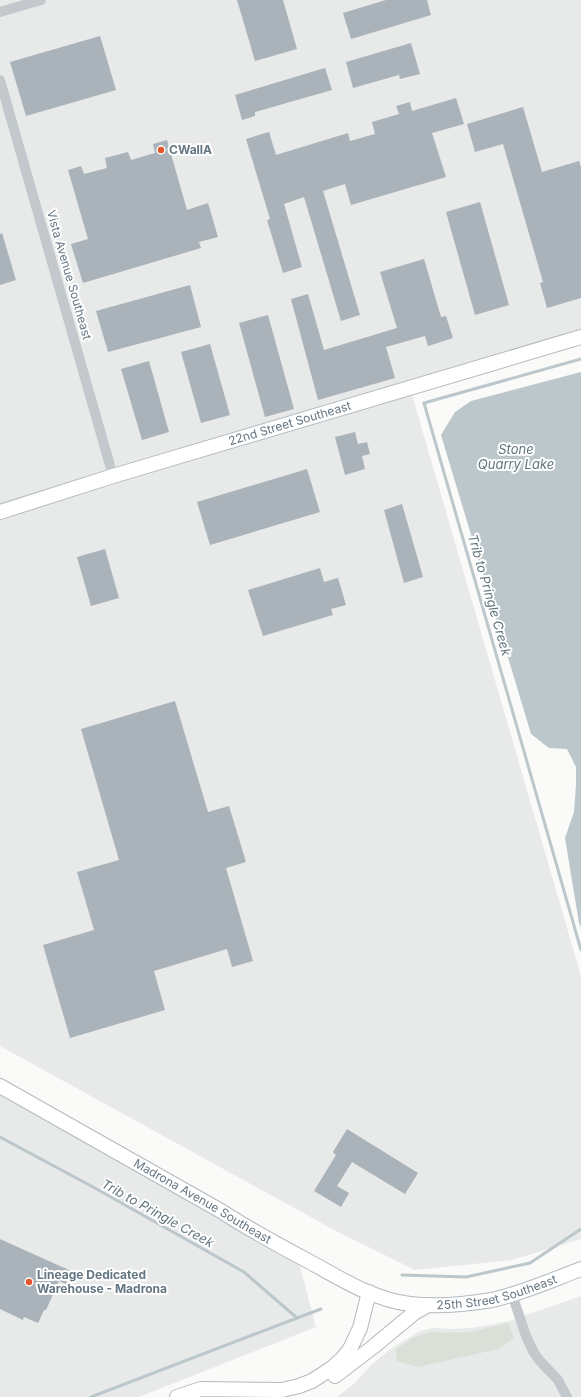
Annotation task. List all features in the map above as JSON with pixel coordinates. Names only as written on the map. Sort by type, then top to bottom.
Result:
[{"type":"street","points":[[0,12],[41,0]]},
{"type":"street","name":"Vista Avenue Southeast","points":[[0,80],[113,476]]},
{"type":"street","name":"22nd Street Southeast","points":[[0,512],[113,476],[581,337]]},
{"type":"street","name":"Madrona Avenue Southeast","points":[[0,1086],[221,1211],[247,1228],[335,1276],[390,1300],[411,1304]]},
{"type":"street","name":"25th Street Southeast","points":[[411,1304],[429,1305],[471,1303],[493,1299],[533,1288],[581,1269]]},
{"type":"street","points":[[178,1397],[201,1389],[282,1390],[312,1381],[332,1368],[350,1349],[360,1328],[369,1292]]},
{"type":"street","points":[[512,1294],[526,1336],[534,1353],[558,1380],[567,1397]]},
{"type":"street","points":[[312,1381],[322,1381],[335,1376],[414,1313],[429,1305]]},
{"type":"shaded area","points":[[0,0],[581,0],[581,329],[408,381],[581,976],[581,1239],[512,1260],[415,1270],[336,1231],[0,1046]]},
{"type":"shaded area","points":[[0,1095],[297,1255],[316,1327],[139,1397],[0,1397]]},
{"type":"shaded area","points":[[581,1296],[581,1397],[337,1397],[355,1383],[369,1367],[389,1350],[420,1331],[433,1328],[472,1328],[509,1321]]},
{"type":"shaded area","points":[[508,1323],[514,1338],[498,1349],[418,1367],[397,1361],[396,1349],[414,1337],[431,1332],[470,1332]]},
{"type":"water","name":"Stone Quarry Lake","points":[[581,372],[581,927],[579,923],[565,838],[574,812],[576,767],[567,749],[549,748],[531,734],[441,435],[455,412],[471,401]]},
{"type":"building","points":[[237,0],[283,0],[297,49],[255,61]]},
{"type":"building","points":[[386,0],[427,0],[431,15],[351,39],[343,13]]},
{"type":"building","points":[[100,36],[116,90],[26,116],[10,62]]},
{"type":"building","points":[[411,43],[420,74],[400,79],[399,75],[353,88],[346,62]]},
{"type":"building","points":[[325,68],[332,90],[255,112],[255,116],[242,120],[235,95]]},
{"type":"building","points":[[456,98],[464,124],[432,133],[446,177],[351,205],[345,184],[323,191],[360,315],[341,321],[304,197],[284,204],[302,267],[283,273],[267,220],[270,219],[246,139],[269,132],[276,155],[348,133],[350,141],[375,134],[372,122],[399,114],[396,106],[410,102],[412,111]]},
{"type":"building","points":[[523,107],[542,172],[579,161],[581,167],[581,298],[547,308],[540,283],[543,282],[503,144],[475,152],[467,124]]},
{"type":"building","points":[[167,140],[187,210],[208,203],[218,237],[199,242],[201,248],[83,283],[71,244],[88,239],[68,170],[81,166],[84,174],[107,168],[105,158],[128,152],[131,160],[155,153],[153,144]]},
{"type":"building","points":[[480,202],[509,305],[475,315],[446,212]]},
{"type":"building","points":[[2,233],[16,280],[0,285],[0,234]]},
{"type":"building","points":[[424,259],[441,317],[446,316],[453,338],[428,346],[425,336],[386,347],[395,378],[318,400],[291,299],[308,294],[324,350],[397,328],[380,272]]},
{"type":"building","points":[[190,285],[201,327],[108,352],[96,311]]},
{"type":"building","points":[[268,315],[294,409],[265,417],[239,323]]},
{"type":"building","points":[[210,344],[230,415],[201,423],[181,352]]},
{"type":"building","points":[[149,361],[169,432],[142,440],[121,369]]},
{"type":"building","points":[[355,432],[358,444],[367,442],[370,454],[362,456],[365,469],[345,475],[335,437]]},
{"type":"building","points":[[307,469],[320,512],[210,545],[197,502]]},
{"type":"building","points":[[402,504],[423,577],[404,583],[384,510]]},
{"type":"building","points":[[105,549],[119,598],[91,606],[77,557]]},
{"type":"building","points":[[320,568],[324,582],[338,578],[346,605],[331,609],[333,615],[263,636],[248,590]]},
{"type":"building","points":[[175,701],[208,812],[229,806],[246,862],[226,868],[253,961],[232,967],[227,949],[154,971],[165,1010],[70,1038],[43,945],[94,930],[77,872],[119,860],[81,729]]},
{"type":"building","points":[[347,1129],[418,1173],[405,1194],[352,1162],[337,1186],[349,1193],[341,1207],[314,1191],[336,1155],[333,1152]]},
{"type":"building","name":"Lineage Dedicated Warehouse - Madrona","points":[[0,1239],[71,1271],[66,1284],[59,1281],[46,1310],[44,1310],[38,1323],[24,1317],[23,1320],[0,1309]]},
{"type":"waterway","name":"Trib to Pringle Creek","points":[[581,359],[424,403],[581,950]]},
{"type":"waterway","name":"Trib to Pringle Creek","points":[[0,1137],[93,1187],[244,1272],[297,1318],[321,1309]]},
{"type":"waterway","name":"Trib to Pringle Creek","points":[[402,1275],[466,1277],[530,1263],[581,1229]]},
{"type":"waterway","name":"Trib to Pringle Creek","points":[[91,1397],[297,1318]]},
{"type":"place","name":"CWallA","points":[[161,150]]},
{"type":"place","name":"Lineage Dedicated Warehouse - Madrona","points":[[29,1282]]}]
